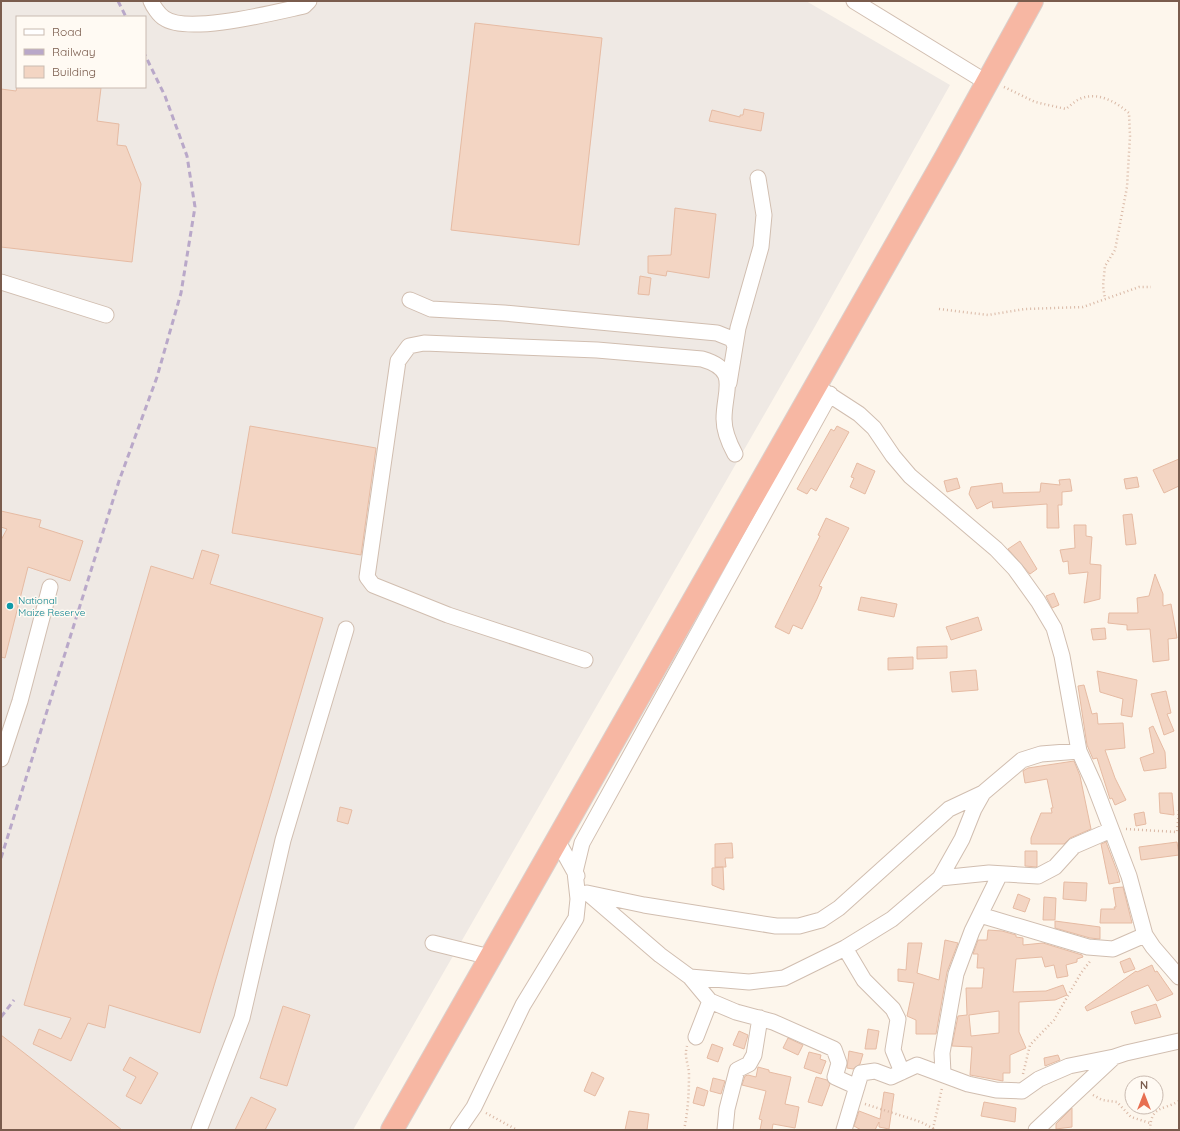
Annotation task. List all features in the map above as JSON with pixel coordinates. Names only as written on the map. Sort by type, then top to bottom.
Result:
[{"type":"highway","points":[[392,1130],[557,840],[822,390],[986,82],[1032,1]]},
{"type":"street","points":[[151,1],[164,19],[182,23],[231,22],[304,6],[309,1]]},
{"type":"street","points":[[854,1],[986,82]]},
{"type":"street","points":[[735,454],[725,431],[724,418],[738,328],[761,247],[764,215],[758,178]]},
{"type":"street","points":[[1,282],[106,315]]},
{"type":"street","points":[[410,300],[431,309],[504,313],[717,333],[732,339],[735,346]]},
{"type":"street","points":[[585,660],[441,612],[373,585],[367,577],[398,361],[409,346],[424,343],[596,350],[702,359],[715,362],[725,371],[729,383]]},
{"type":"street","points":[[458,1130],[474,1107],[523,1005],[576,918],[578,899],[575,872],[582,843],[822,390],[859,414],[874,428],[893,456],[910,476],[996,549],[1015,570],[1038,601],[1054,628],[1062,656],[1079,751],[1094,784],[1129,876],[1146,936],[1153,947],[1179,977]]},
{"type":"street","points":[[1,759],[20,701],[50,588]]},
{"type":"street","points":[[199,1130],[242,1018],[283,840],[346,629]]},
{"type":"street","points":[[587,893],[644,905],[768,925],[799,926],[821,920],[839,908],[949,809],[983,793],[1022,760],[1041,754],[1079,751]]},
{"type":"street","points":[[690,977],[749,982],[784,978],[845,948],[892,919],[940,878],[962,839],[974,809],[983,793]]},
{"type":"street","points":[[940,878],[989,873],[1038,876],[1055,867],[1074,846],[1111,830]]},
{"type":"street","points":[[557,840],[587,893],[660,955],[690,977],[710,1001],[736,1012],[773,1022],[834,1049],[839,1063],[835,1077],[855,1093]]},
{"type":"street","points":[[943,1074],[942,1053],[956,974],[980,915],[1000,874]]},
{"type":"street","points":[[980,915],[1088,947],[1113,949],[1146,936]]},
{"type":"street","points":[[433,943],[490,957]]},
{"type":"street","points":[[845,948],[864,980],[893,1009],[898,1019],[893,1050],[902,1072]]},
{"type":"street","points":[[696,1037],[710,1001]]},
{"type":"street","points":[[725,1130],[727,1109],[737,1070],[748,1064],[754,1055],[760,1018]]},
{"type":"street","points":[[844,1130],[861,1074],[875,1071],[890,1077],[917,1065],[968,1084],[1000,1090],[1022,1091],[1039,1079],[1068,1066],[1114,1057],[1179,1041]]},
{"type":"street","points":[[1036,1130],[1114,1057]]},
{"type":"path","points":[[986,82],[1012,89],[1036,102],[1066,109],[1082,98],[1104,97],[1119,104],[1129,113],[1130,136],[1128,187],[1115,250],[1105,266],[1103,286],[1105,298]]},
{"type":"path","points":[[939,309],[988,315],[1025,309],[1083,306],[1139,287],[1151,287]]},
{"type":"path","points":[[1111,830],[1177,832],[1179,810]]},
{"type":"path","points":[[1000,1090],[1014,1084],[1022,1075],[1030,1045],[1054,1020],[1081,973],[1091,961],[1113,949]]},
{"type":"path","points":[[684,1130],[689,1090],[688,1065],[684,1056],[687,1045],[696,1037]]},
{"type":"path","points":[[855,1093],[935,1129],[943,1074]]},
{"type":"path","points":[[1080,1088],[1102,1100],[1117,1102],[1131,1117],[1150,1123]]},
{"type":"path","points":[[1150,1130],[1152,1114],[1156,1110],[1179,1101]]},
{"type":"path","points":[[474,1107],[517,1130]]},
{"type":"shaded area","points":[[1,1],[806,1],[950,85],[814,328],[353,1130],[1,1130]]},
{"type":"building","points":[[475,23],[602,38],[579,245],[451,230]]},
{"type":"building","points":[[17,88],[101,88],[97,121],[119,124],[117,145],[126,146],[141,184],[132,262],[1,247],[1,89],[16,91]]},
{"type":"building","points":[[744,109],[764,113],[761,131],[709,121],[712,110],[740,117],[740,115],[743,115]]},
{"type":"building","points":[[675,208],[716,214],[709,278],[667,271],[666,276],[648,273],[648,256],[671,255]]},
{"type":"building","points":[[640,276],[651,278],[649,295],[638,294]]},
{"type":"building","points":[[250,426],[376,448],[361,555],[232,533]]},
{"type":"building","points":[[837,426],[849,432],[816,491],[811,488],[807,494],[797,489],[831,429],[834,431]]},
{"type":"building","points":[[1179,459],[1179,486],[1164,493],[1153,470]]},
{"type":"building","points":[[857,463],[875,471],[865,494],[850,487],[854,478],[851,477]]},
{"type":"building","points":[[1137,477],[1139,487],[1126,489],[1124,479]]},
{"type":"building","points":[[957,478],[960,488],[947,492],[944,481]]},
{"type":"building","points":[[1070,479],[1072,491],[1062,492],[1062,505],[1058,505],[1059,528],[1047,528],[1047,504],[993,508],[992,501],[977,509],[969,494],[971,487],[1002,483],[1003,493],[1040,492],[1041,483],[1060,485],[1059,480]]},
{"type":"building","points":[[1,511],[41,520],[39,527],[83,541],[70,581],[28,567],[5,658],[1,657],[1,540],[7,529],[1,527]]},
{"type":"building","points":[[1132,514],[1136,544],[1126,545],[1123,515]]},
{"type":"building","points":[[826,518],[849,528],[819,586],[822,587],[802,629],[793,625],[789,634],[775,627],[820,536],[818,535]]},
{"type":"building","points":[[1074,525],[1086,525],[1086,536],[1092,537],[1090,564],[1101,565],[1100,599],[1084,603],[1088,572],[1069,574],[1068,561],[1063,562],[1060,550],[1075,548]]},
{"type":"building","points":[[1020,541],[1037,569],[1030,574],[1008,549]]},
{"type":"building","points":[[202,550],[219,555],[210,584],[323,618],[200,1033],[109,1005],[105,1028],[88,1023],[71,1061],[33,1044],[39,1029],[61,1039],[71,1018],[24,1005],[151,566],[193,579]]},
{"type":"building","points":[[1155,574],[1163,594],[1163,606],[1171,604],[1177,638],[1168,639],[1169,660],[1153,662],[1150,629],[1127,630],[1127,625],[1108,623],[1109,613],[1138,613],[1137,598],[1149,596]]},
{"type":"building","points":[[1054,593],[1059,605],[1052,608],[1046,596]]},
{"type":"building","points":[[861,597],[897,604],[894,617],[858,610]]},
{"type":"building","points":[[978,617],[982,630],[951,640],[946,627]]},
{"type":"building","points":[[1105,628],[1106,639],[1093,640],[1091,629]]},
{"type":"building","points":[[947,646],[947,658],[917,659],[917,647]]},
{"type":"building","points":[[913,657],[913,669],[888,670],[888,658]]},
{"type":"building","points":[[976,670],[978,690],[952,692],[950,672]]},
{"type":"building","points":[[1097,671],[1137,680],[1132,717],[1121,715],[1123,699],[1100,692]]},
{"type":"building","points":[[1084,685],[1092,714],[1097,713],[1098,724],[1123,723],[1125,748],[1105,750],[1115,778],[1126,800],[1115,805],[1112,798],[1110,799],[1097,758],[1093,759],[1087,745],[1078,686]]},
{"type":"building","points":[[1166,691],[1171,713],[1167,714],[1174,731],[1164,735],[1151,694]]},
{"type":"building","points":[[1153,726],[1165,752],[1166,768],[1144,771],[1140,758],[1154,753],[1149,728]]},
{"type":"building","points":[[1074,761],[1080,776],[1091,829],[1070,838],[1064,844],[1031,844],[1031,838],[1041,813],[1052,813],[1051,808],[1053,808],[1047,779],[1025,783],[1023,771],[1028,768]]},
{"type":"building","points":[[1159,793],[1172,793],[1174,815],[1160,813]]},
{"type":"building","points":[[340,807],[352,810],[348,824],[337,821]]},
{"type":"building","points":[[1144,812],[1146,824],[1136,826],[1134,814]]},
{"type":"building","points":[[1106,842],[1120,882],[1109,884],[1101,844]]},
{"type":"building","points":[[1177,842],[1179,855],[1141,860],[1139,847]]},
{"type":"building","points":[[732,843],[733,858],[725,858],[726,867],[715,867],[715,844]]},
{"type":"building","points":[[1025,851],[1037,851],[1037,867],[1025,866]]},
{"type":"building","points":[[723,867],[724,890],[712,885],[712,868]]},
{"type":"building","points":[[1064,882],[1087,883],[1086,901],[1063,899]]},
{"type":"building","points":[[1123,887],[1132,923],[1100,923],[1101,909],[1115,909],[1114,907],[1116,907],[1113,888]]},
{"type":"building","points":[[1018,894],[1030,899],[1025,912],[1013,908]]},
{"type":"building","points":[[1044,897],[1056,898],[1055,920],[1043,920]]},
{"type":"building","points":[[1055,921],[1100,927],[1100,939],[1090,938],[1055,928]]},
{"type":"building","points":[[988,930],[1002,931],[1016,935],[1016,937],[1023,938],[1023,945],[1043,943],[1082,955],[1083,957],[1077,959],[1077,962],[1066,965],[1068,976],[1057,978],[1054,965],[1045,967],[1042,957],[1016,959],[1013,992],[1046,991],[1063,985],[1067,995],[1055,1000],[1019,1002],[1019,1032],[1026,1048],[1010,1055],[1010,1073],[1003,1073],[1003,1081],[970,1075],[972,1047],[952,1046],[958,1016],[967,1015],[966,988],[982,988],[984,968],[977,968],[978,954],[973,954],[978,940],[987,940]],"holes":[[[999,1011],[999,1033],[971,1036],[969,1015]]]},
{"type":"building","points":[[945,940],[958,943],[947,972],[936,1034],[916,1034],[916,1020],[907,1016],[914,983],[898,981],[898,969],[906,970],[908,943],[922,943],[917,973],[939,980]]},
{"type":"building","points":[[1130,958],[1135,969],[1124,973],[1120,962]]},
{"type":"building","points":[[1152,965],[1155,972],[1157,971],[1173,994],[1157,1001],[1148,985],[1087,1011],[1085,1007],[1136,971],[1137,972]]},
{"type":"building","points":[[1156,1004],[1161,1017],[1135,1024],[1131,1012]]},
{"type":"building","points":[[283,1006],[310,1015],[287,1086],[260,1078]]},
{"type":"building","points":[[868,1029],[879,1031],[876,1049],[865,1049]]},
{"type":"building","points":[[739,1031],[748,1035],[744,1049],[733,1045]]},
{"type":"building","points":[[1,1035],[32,1059],[122,1130],[1,1130]]},
{"type":"building","points":[[788,1038],[803,1045],[798,1055],[783,1048]]},
{"type":"building","points":[[712,1044],[723,1048],[718,1062],[707,1058]]},
{"type":"building","points":[[849,1051],[863,1054],[860,1064],[853,1069],[847,1068]]},
{"type":"building","points":[[809,1052],[821,1055],[820,1059],[826,1061],[821,1074],[804,1068]]},
{"type":"building","points":[[1058,1055],[1060,1060],[1045,1066],[1044,1058]]},
{"type":"building","points":[[130,1057],[158,1073],[141,1104],[126,1096],[136,1077],[123,1070]]},
{"type":"building","points":[[758,1067],[769,1070],[769,1072],[791,1077],[785,1104],[799,1107],[795,1128],[773,1124],[772,1130],[760,1130],[762,1120],[759,1119],[766,1091],[742,1085],[745,1076],[748,1075],[756,1077]]},
{"type":"building","points":[[592,1072],[604,1078],[595,1096],[584,1091]]},
{"type":"building","points":[[816,1077],[827,1080],[830,1084],[822,1106],[808,1102]]},
{"type":"building","points":[[713,1078],[725,1081],[721,1094],[710,1091]]},
{"type":"building","points":[[697,1087],[708,1091],[704,1106],[693,1103]]},
{"type":"building","points":[[884,1092],[894,1094],[889,1129],[879,1127],[879,1122],[875,1130],[861,1130],[854,1126],[859,1111],[880,1119]]},
{"type":"building","points":[[251,1097],[276,1109],[265,1130],[235,1130]]},
{"type":"building","points":[[984,1102],[1016,1108],[1015,1122],[981,1116]]},
{"type":"building","points":[[1072,1108],[1072,1127],[1056,1129],[1056,1124]]},
{"type":"building","points":[[629,1111],[649,1114],[647,1130],[625,1130]]},
{"type":"railway","points":[[118,1],[126,16]]},
{"type":"railway","points":[[1,858],[119,481],[157,377],[181,293],[195,207],[187,156],[165,96],[146,57]]},
{"type":"railway","points":[[1,1017],[14,1000]]},
{"type":"place","name":"National Maize Reserve","points":[[10,606]]}]
